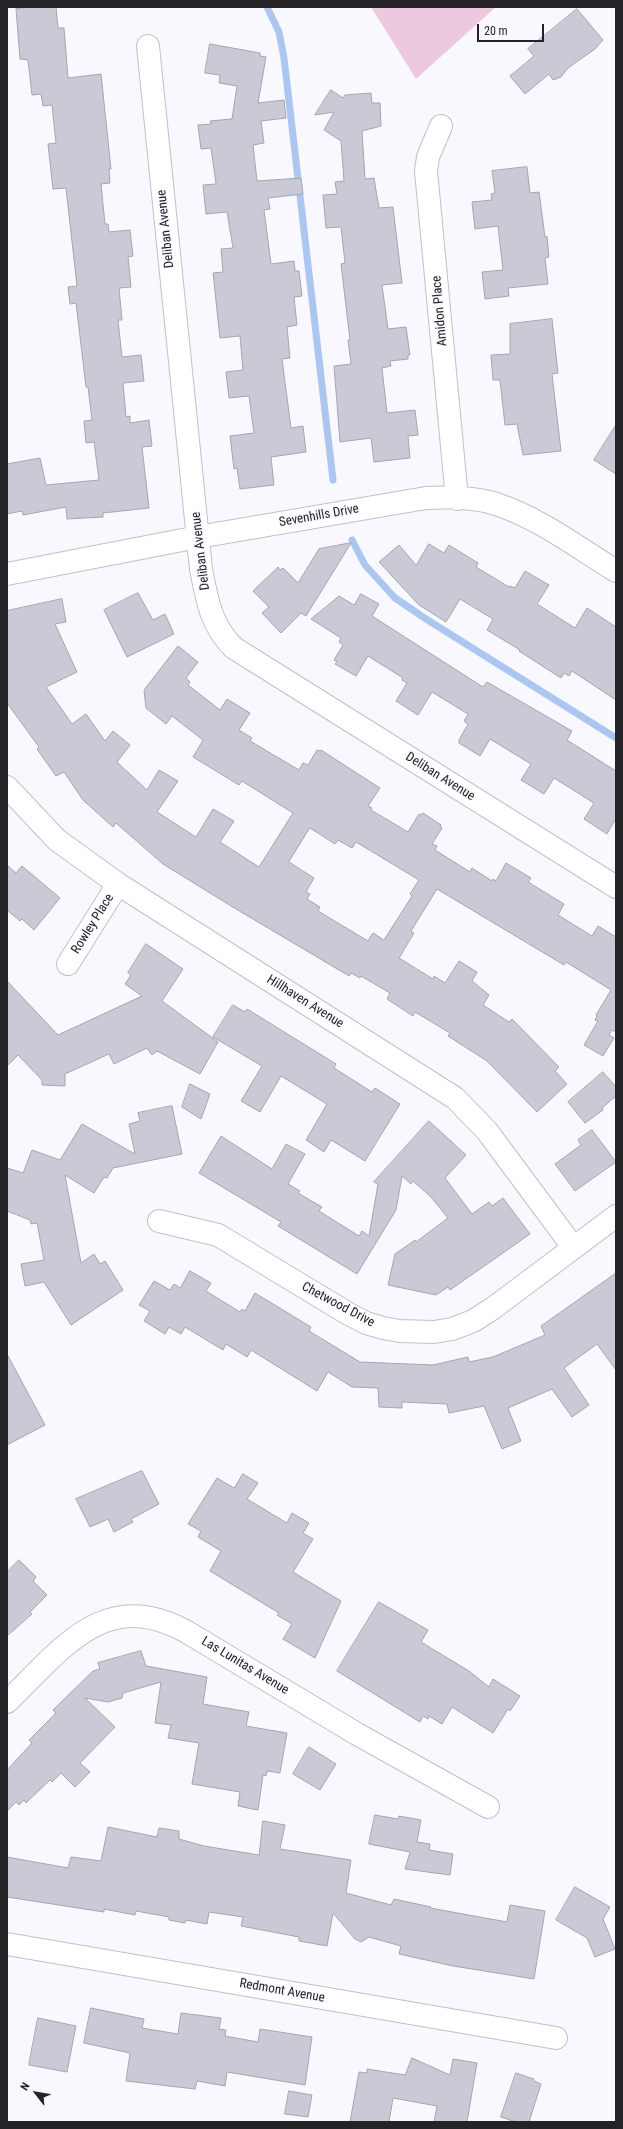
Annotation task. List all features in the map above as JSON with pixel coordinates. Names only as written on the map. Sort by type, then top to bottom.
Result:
[{"type":"street","name":"Deliban Avenue","points":[[148,46],[201,569],[208,603],[222,636],[234,648],[616,887]]},
{"type":"street","name":"Amidon Place","points":[[440,126],[428,157],[426,171],[457,499]]},
{"type":"street","name":"Sevenhills Drive","points":[[7,574],[198,537],[426,498],[457,499],[495,504],[532,519],[616,571]]},
{"type":"street","name":"Hillhaven Avenue","points":[[7,787],[57,840],[118,884],[455,1098],[487,1131],[573,1247]]},
{"type":"street","name":"Rowley Place","points":[[68,964],[118,884]]},
{"type":"street","name":"Chetwood Drive","points":[[159,1221],[218,1235],[366,1323],[400,1331],[434,1332],[452,1330],[492,1309],[616,1216]]},
{"type":"street","name":"Las Lunitas Avenue","points":[[7,1702],[83,1631],[101,1622],[118,1617],[133,1615],[160,1619],[187,1632],[358,1734],[488,1806]]},
{"type":"street","name":"Redmont Avenue","points":[[7,1944],[556,2038]]},
{"type":"shaded area","points":[[371,7],[496,7],[416,79]]},
{"type":"building","points":[[56,7],[58,28],[64,28],[68,78],[101,74],[111,169],[109,169],[110,183],[101,184],[105,224],[108,224],[109,232],[130,230],[133,256],[128,257],[131,287],[119,288],[122,320],[118,320],[122,357],[141,355],[144,381],[123,383],[126,417],[130,416],[130,423],[149,420],[152,446],[142,447],[149,508],[103,513],[103,517],[67,519],[66,507],[23,515],[22,511],[7,514],[7,464],[40,458],[46,485],[99,480],[94,442],[86,443],[84,421],[92,420],[88,387],[86,387],[76,303],[70,304],[68,287],[77,286],[66,188],[53,189],[48,144],[56,143],[52,105],[43,106],[41,94],[32,95],[28,60],[20,59],[16,9]]},
{"type":"building","points":[[577,9],[603,40],[595,49],[568,68],[561,77],[553,80],[549,74],[525,94],[510,76],[534,56],[528,49]]},
{"type":"building","points":[[210,44],[260,53],[260,56],[266,57],[258,103],[284,100],[286,118],[261,121],[264,143],[253,145],[257,181],[301,178],[303,194],[268,198],[270,209],[264,210],[271,264],[294,261],[295,271],[299,271],[302,296],[294,297],[297,325],[287,327],[290,358],[282,359],[291,428],[303,426],[306,452],[271,457],[274,485],[240,489],[237,468],[234,469],[230,436],[254,433],[249,396],[229,398],[226,372],[243,370],[240,336],[220,338],[213,273],[223,272],[221,249],[233,248],[227,212],[206,214],[203,185],[216,184],[211,148],[201,149],[198,125],[211,124],[210,121],[232,119],[237,86],[219,83],[220,75],[205,73]]},
{"type":"building","points":[[331,90],[343,98],[345,95],[371,93],[372,103],[380,103],[381,126],[362,131],[365,179],[374,178],[379,208],[393,207],[402,283],[382,285],[388,329],[406,327],[410,355],[408,355],[408,359],[390,361],[391,366],[382,368],[387,413],[415,410],[418,435],[408,436],[410,458],[374,462],[371,438],[340,442],[334,366],[351,364],[348,340],[350,340],[341,264],[345,263],[341,227],[326,228],[323,195],[337,194],[335,182],[344,181],[341,141],[324,130],[334,112],[315,115]]},
{"type":"building","points":[[527,167],[530,193],[539,192],[545,237],[547,236],[549,257],[545,258],[548,284],[508,288],[509,296],[485,299],[482,272],[503,270],[498,226],[475,229],[472,202],[492,200],[491,194],[495,193],[492,171]]},
{"type":"building","points":[[552,319],[558,373],[552,374],[561,451],[523,455],[517,424],[505,425],[500,380],[493,380],[491,355],[510,354],[510,324]]},
{"type":"building","points":[[616,425],[616,474],[594,460]]},
{"type":"building","points":[[351,543],[306,616],[301,613],[281,633],[262,613],[269,607],[253,591],[278,567],[280,570],[283,568],[298,583],[319,549]]},
{"type":"building","points":[[429,544],[444,553],[449,545],[478,563],[476,567],[509,587],[515,588],[525,571],[549,585],[537,604],[575,628],[587,608],[616,627],[616,700],[572,671],[569,676],[564,673],[561,678],[519,651],[520,650],[487,630],[493,619],[460,599],[446,622],[419,605],[379,562],[399,545],[416,565]]},
{"type":"building","points":[[138,593],[153,620],[165,614],[174,634],[127,657],[104,610]]},
{"type":"building","points":[[361,594],[379,604],[372,616],[483,687],[487,682],[572,731],[567,740],[616,771],[616,818],[607,834],[584,819],[594,803],[554,778],[544,794],[521,780],[531,764],[490,739],[480,756],[459,743],[459,740],[468,724],[464,721],[468,714],[432,692],[418,715],[396,701],[407,683],[402,680],[403,678],[368,656],[356,676],[335,664],[337,662],[334,660],[343,645],[339,642],[341,638],[311,619],[339,596],[354,605]]},
{"type":"building","points":[[62,599],[66,622],[55,624],[77,672],[46,687],[72,724],[86,714],[105,741],[113,731],[130,745],[117,762],[147,790],[159,770],[178,781],[157,812],[196,837],[213,809],[234,821],[220,842],[259,867],[293,813],[242,781],[239,785],[193,757],[203,740],[172,716],[166,724],[146,708],[144,690],[178,646],[198,662],[186,678],[190,682],[188,685],[220,710],[227,699],[250,713],[239,730],[252,738],[250,741],[299,770],[303,763],[308,765],[317,750],[321,750],[380,788],[368,806],[372,808],[371,810],[408,832],[419,814],[421,815],[423,813],[441,825],[440,826],[442,828],[432,844],[437,846],[435,850],[470,872],[472,868],[492,881],[493,879],[496,881],[506,863],[531,878],[528,882],[564,904],[558,915],[592,936],[598,926],[616,937],[616,1032],[612,1030],[609,1035],[614,1038],[603,1056],[584,1045],[598,1021],[595,1020],[596,1015],[611,990],[566,962],[564,965],[437,889],[411,931],[414,933],[399,958],[433,979],[434,976],[445,983],[459,961],[477,972],[472,981],[489,995],[483,1005],[509,1022],[512,1019],[559,1067],[555,1071],[567,1084],[537,1112],[487,1061],[448,1036],[450,1033],[415,1012],[413,1016],[387,999],[390,993],[361,976],[360,978],[351,973],[349,976],[236,909],[163,864],[116,823],[113,827],[83,800],[64,772],[56,776],[37,749],[39,747],[7,703],[7,611]],"holes":[[[310,828],[335,844],[338,840],[352,848],[356,842],[419,880],[410,894],[412,896],[384,940],[373,933],[368,941],[318,911],[320,907],[307,899],[310,894],[306,892],[314,878],[289,862]]]},
{"type":"building","points":[[7,865],[16,873],[22,866],[60,898],[34,930],[22,919],[20,921],[7,910]]},
{"type":"building","points":[[146,944],[183,969],[162,1001],[218,1042],[200,1074],[157,1051],[152,1055],[147,1048],[114,1064],[109,1054],[65,1074],[65,1086],[42,1085],[42,1080],[18,1055],[7,1066],[7,981],[58,1035],[142,996],[125,984],[131,975],[128,973]]},
{"type":"building","points":[[233,1005],[245,1012],[247,1009],[336,1064],[334,1068],[372,1092],[375,1088],[400,1104],[365,1161],[331,1140],[324,1152],[306,1140],[327,1104],[281,1076],[260,1112],[241,1101],[262,1066],[213,1037]]},
{"type":"building","points":[[603,1072],[616,1087],[616,1096],[602,1108],[603,1110],[585,1123],[568,1102]]},
{"type":"building","points":[[190,1084],[210,1094],[201,1119],[182,1107]]},
{"type":"building","points":[[172,1106],[182,1154],[113,1168],[107,1178],[104,1177],[94,1193],[65,1175],[81,1263],[94,1254],[100,1264],[105,1261],[123,1290],[71,1325],[44,1282],[25,1286],[21,1264],[44,1260],[37,1223],[31,1224],[30,1220],[7,1211],[7,1168],[23,1173],[32,1150],[60,1160],[82,1124],[135,1154],[129,1124],[140,1121],[138,1113]]},
{"type":"building","points":[[429,1121],[466,1155],[445,1178],[472,1214],[489,1202],[492,1206],[503,1198],[530,1234],[450,1290],[448,1287],[436,1295],[388,1285],[395,1254],[415,1240],[416,1242],[448,1218],[431,1197],[413,1181],[411,1184],[402,1176],[396,1210],[357,1274],[278,1226],[281,1222],[199,1173],[221,1136],[272,1169],[286,1144],[305,1154],[288,1184],[300,1191],[298,1193],[322,1207],[319,1211],[359,1236],[362,1231],[369,1236],[378,1184],[374,1182]]},
{"type":"building","points":[[592,1130],[616,1162],[575,1191],[555,1164],[581,1145],[578,1140]]},
{"type":"building","points":[[190,1271],[211,1283],[206,1291],[240,1312],[242,1309],[245,1311],[255,1293],[311,1327],[309,1331],[360,1362],[433,1365],[468,1357],[469,1362],[493,1357],[545,1335],[541,1326],[616,1273],[616,1370],[597,1344],[564,1368],[589,1405],[572,1417],[552,1389],[508,1408],[521,1441],[502,1449],[484,1406],[449,1413],[447,1404],[402,1402],[402,1408],[379,1407],[378,1388],[352,1387],[328,1372],[317,1391],[251,1350],[247,1357],[226,1344],[223,1350],[185,1327],[181,1334],[169,1327],[165,1334],[144,1321],[150,1311],[139,1305],[154,1281],[170,1290],[174,1284],[180,1288]]},
{"type":"building","points":[[7,1354],[45,1425],[7,1445]]},
{"type":"building","points":[[142,1471],[159,1504],[131,1519],[133,1522],[114,1532],[108,1519],[90,1527],[76,1499]]},
{"type":"building","points":[[243,1474],[258,1483],[247,1499],[287,1523],[292,1513],[309,1523],[303,1533],[313,1539],[293,1572],[341,1601],[315,1658],[283,1639],[292,1624],[277,1615],[279,1613],[210,1571],[221,1551],[198,1537],[201,1531],[188,1524],[217,1478],[234,1488]]},
{"type":"building","points":[[19,1560],[36,1577],[33,1581],[47,1595],[30,1612],[32,1614],[7,1636],[7,1572]]},
{"type":"building","points":[[379,1602],[428,1630],[421,1642],[469,1671],[489,1687],[493,1679],[520,1696],[510,1711],[508,1709],[493,1733],[452,1707],[442,1724],[429,1716],[428,1719],[423,1716],[420,1722],[337,1671]]},
{"type":"building","points":[[141,1651],[146,1666],[207,1677],[203,1704],[249,1712],[246,1726],[287,1733],[280,1773],[267,1771],[266,1776],[263,1775],[258,1810],[238,1806],[240,1792],[192,1784],[199,1743],[168,1738],[171,1725],[155,1723],[161,1682],[123,1693],[122,1698],[108,1702],[85,1698],[115,1727],[80,1763],[90,1772],[75,1787],[61,1773],[52,1782],[50,1780],[26,1803],[24,1800],[19,1805],[16,1802],[7,1811],[7,1770],[32,1743],[29,1740],[56,1713],[53,1710],[93,1671],[100,1669],[98,1663]]},
{"type":"building","points":[[309,1747],[336,1764],[320,1790],[293,1774]]},
{"type":"building","points":[[375,1815],[398,1819],[399,1816],[421,1820],[417,1842],[430,1844],[429,1850],[453,1854],[450,1875],[405,1869],[410,1852],[369,1844]]},
{"type":"building","points":[[263,1821],[285,1825],[280,1849],[351,1860],[346,1893],[391,1905],[394,1899],[431,1907],[430,1908],[507,1922],[510,1905],[545,1911],[534,1979],[453,1966],[399,1954],[401,1946],[369,1937],[361,1942],[355,1939],[333,1913],[327,1946],[299,1941],[299,1937],[241,1926],[243,1917],[209,1912],[207,1924],[186,1920],[185,1923],[169,1920],[169,1917],[136,1911],[135,1915],[104,1909],[104,1912],[7,1897],[7,1857],[68,1868],[71,1857],[101,1861],[108,1827],[157,1837],[159,1828],[179,1831],[179,1839],[204,1846],[259,1855]]},
{"type":"building","points":[[575,1887],[610,1907],[603,1919],[615,1949],[595,1957],[587,1938],[556,1920]]},
{"type":"building","points":[[91,2008],[144,2019],[142,2028],[178,2034],[181,2013],[221,2018],[219,2029],[226,2030],[225,2036],[258,2042],[260,2029],[312,2037],[305,2085],[227,2072],[225,2086],[197,2081],[195,2089],[126,2081],[130,2053],[84,2043]]},
{"type":"building","points":[[38,2018],[76,2026],[67,2072],[29,2065]]},
{"type":"building","points":[[412,2058],[450,2075],[453,2059],[477,2063],[467,2122],[434,2122],[437,2106],[393,2098],[389,2122],[350,2122],[359,2072],[367,2073],[367,2069],[405,2075]]},
{"type":"building","points":[[516,2073],[534,2079],[534,2081],[541,2084],[529,2122],[516,2122],[501,2117]]},
{"type":"building","points":[[289,2091],[312,2095],[308,2117],[285,2114]]},
{"type":"waterway","points":[[267,7],[279,32],[284,58],[333,480]]},
{"type":"waterway","points":[[352,540],[365,565],[395,598],[616,738]]}]
